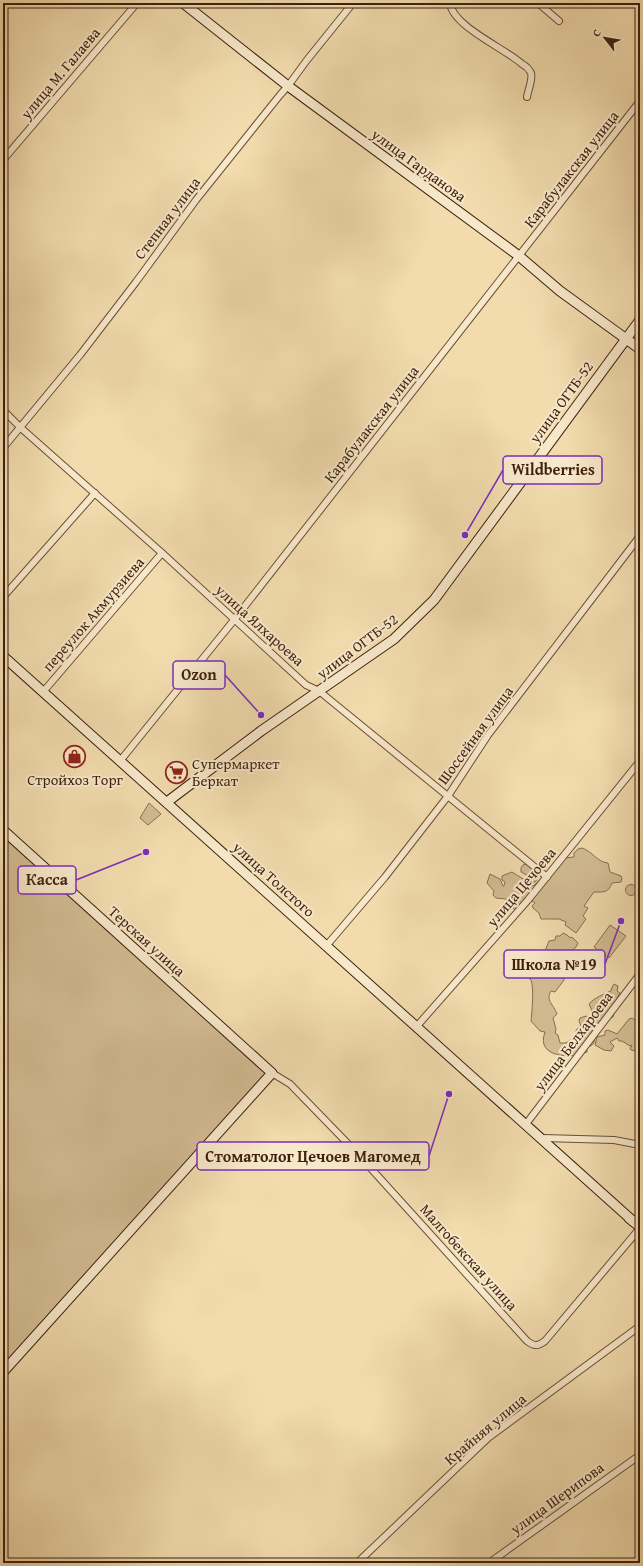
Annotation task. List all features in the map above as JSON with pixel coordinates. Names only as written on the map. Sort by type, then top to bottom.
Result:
[{"type":"street","name":"улица М. Галаева","points":[[3,160],[137,3]]},
{"type":"street","name":"улица Гарданова","points":[[183,3],[288,86],[519,256],[560,291],[640,349]]},
{"type":"street","name":"Степная улица","points":[[3,448],[21,428],[136,282],[196,200],[288,86],[352,3]]},
{"type":"street","points":[[450,3],[454,14],[464,24],[514,57],[529,70],[532,75],[526,97]]},
{"type":"street","points":[[538,3],[559,21]]},
{"type":"street","name":"Карабулакская улица","points":[[120,761],[234,620],[640,101]]},
{"type":"street","name":"улица ОГТБ-52","points":[[167,802],[261,731],[394,639],[434,600],[640,320]]},
{"type":"street","name":"улица Ялхароева","points":[[3,410],[21,428],[96,493],[306,685],[319,691],[547,877]]},
{"type":"street","points":[[3,598],[96,493]]},
{"type":"street","name":"Шоссейная улица","points":[[327,945],[386,877],[448,796],[488,736],[640,536]]},
{"type":"street","name":"переулок Акмурзиева","points":[[43,692],[162,553]]},
{"type":"street","name":"улица Толстого","points":[[3,656],[526,1124]]},
{"type":"street","name":"улица Цечоева","points":[[417,1026],[547,877],[640,761]]},
{"type":"street","name":"Терская улица","points":[[3,830],[272,1073]]},
{"type":"street","name":"улица Белхароева","points":[[526,1124],[640,974]]},
{"type":"street","points":[[3,1372],[272,1073]]},
{"type":"street","name":"Малгобекская улица","points":[[272,1073],[290,1084],[357,1153],[533,1346],[539,1346],[545,1341],[638,1226]]},
{"type":"street","points":[[526,1124],[638,1226]]},
{"type":"street","points":[[526,1124],[638,1226]]},
{"type":"street","points":[[543,1138],[614,1140],[640,1145]]},
{"type":"street","name":"Крайняя улица","points":[[357,1563],[488,1438],[640,1326]]},
{"type":"street","name":"улица Шерипова","points":[[489,1563],[640,1455]]},
{"type":"shaded area","points":[[149,803],[161,814],[148,825],[140,818]]},
{"type":"shaded area","points":[[3,830],[272,1073],[3,1372]]},
{"type":"shaded area","points":[[582,848],[589,851],[601,861],[608,863],[610,872],[621,876],[622,879],[621,882],[612,883],[606,891],[594,892],[584,906],[588,908],[583,916],[586,919],[576,933],[565,925],[566,922],[559,919],[541,919],[539,913],[532,906],[535,903],[532,901],[518,909],[514,909],[506,899],[496,898],[493,895],[494,891],[487,883],[490,874],[500,879],[504,886],[505,882],[502,880],[502,876],[512,872],[528,882],[530,877],[521,872],[521,868],[526,864],[539,873],[536,881],[531,884],[533,886],[565,858],[574,857],[574,853],[578,849]]},
{"type":"shaded area","points":[[631,884],[635,886],[637,890],[635,894],[631,896],[627,894],[625,890],[627,886]]},
{"type":"shaded area","points":[[610,925],[626,936],[609,958],[594,947]]},
{"type":"shaded area","points":[[563,933],[573,938],[578,943],[576,947],[566,955],[558,955],[554,962],[562,964],[566,968],[564,980],[555,992],[551,991],[549,994],[549,1000],[557,1014],[553,1018],[556,1029],[555,1033],[558,1035],[560,1043],[567,1042],[577,1035],[576,1030],[581,1026],[579,1021],[580,1018],[586,1016],[590,1018],[593,1013],[589,1004],[591,1002],[612,990],[611,989],[614,984],[618,986],[617,991],[620,993],[617,998],[620,1003],[612,1013],[614,1014],[613,1017],[610,1018],[606,1024],[593,1030],[594,1043],[587,1047],[587,1052],[564,1056],[550,1052],[545,1047],[543,1041],[545,1032],[540,1031],[531,1021],[532,983],[531,980],[524,974],[530,967],[539,971],[542,970],[544,966],[528,964],[528,957],[535,953],[545,951],[549,941],[555,940],[556,936],[560,936]]},
{"type":"shaded area","points":[[632,1018],[640,1023],[640,1045],[633,1051],[630,1049],[632,1045],[630,1046],[622,1041],[619,1041],[617,1038],[610,1042],[614,1046],[611,1051],[604,1050],[595,1045],[597,1037],[605,1035],[605,1031],[608,1030],[617,1034],[629,1019]]},
{"type":"place","name":"Wildberries","points":[[465,535]]},
{"type":"place","name":"Ozon","points":[[261,715]]},
{"type":"place","name":"Стройхоз Торг","points":[[75,756]]},
{"type":"place","name":"Супермаркет Беркат","points":[[176,772]]},
{"type":"place","name":"Касса","points":[[146,852]]},
{"type":"place","name":"Школа №19","points":[[621,921]]},
{"type":"place","name":"Стоматолог Цечоев Магомед","points":[[449,1094]]}]
